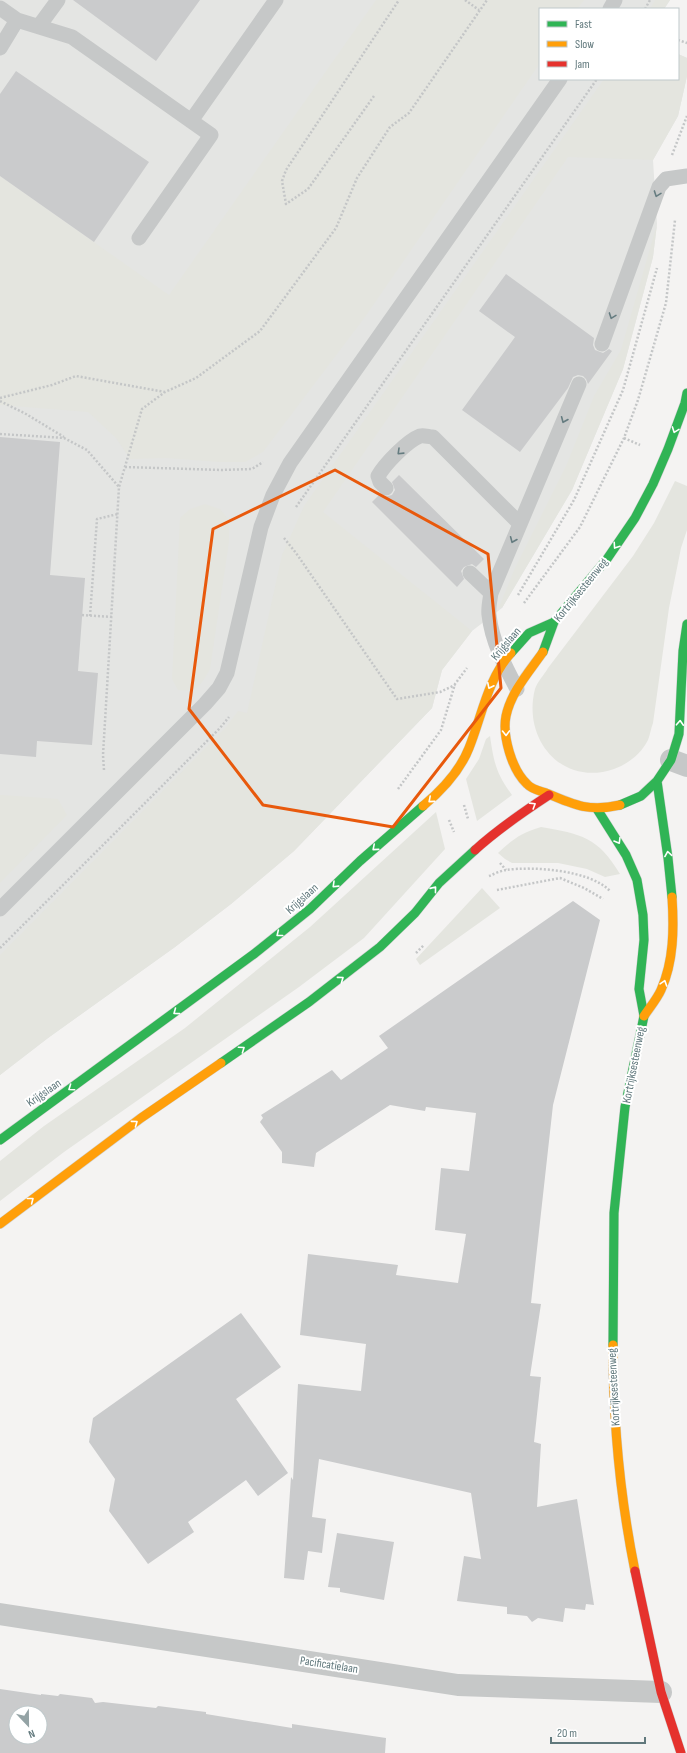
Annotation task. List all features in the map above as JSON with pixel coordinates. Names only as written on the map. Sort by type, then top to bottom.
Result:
[{"type":"main road","name":"Kortrijksesteenweg","points":[[687,393],[685,403],[668,449],[653,484],[635,518],[607,559],[554,622],[545,649],[517,689],[506,716],[506,741],[513,764],[527,785],[573,805],[597,809],[619,805],[640,796],[679,763],[679,734],[687,624]]},
{"type":"main road","name":"Krijgslaan","points":[[0,1140],[254,954],[310,909],[360,861],[435,796],[450,779],[468,750],[488,688],[503,662],[529,633],[554,622]]},
{"type":"main road","name":"Kortrijksesteenweg","points":[[657,781],[671,873],[672,942],[668,968],[662,989],[644,1016],[625,1108],[614,1213],[612,1291],[613,1369],[618,1455],[629,1540],[661,1692],[681,1753]]},
{"type":"main road","points":[[0,1224],[135,1123],[348,974],[380,947],[415,913],[438,883],[491,835],[518,814],[549,795]]},
{"type":"main road","name":"Kortrijksesteenweg","points":[[597,809],[626,856],[637,880],[640,892],[644,940],[639,989],[644,1016]]},
{"type":"street","name":"Pacificatielaan","points":[[0,1614],[458,1686],[661,1692]]},
{"type":"lane","points":[[39,26],[58,0]]},
{"type":"lane","points":[[191,121],[276,0]]},
{"type":"lane","points":[[0,8],[17,20],[72,37],[211,135],[139,238]]},
{"type":"lane","points":[[0,48],[17,20]]},
{"type":"lane","points":[[0,909],[205,704],[219,688],[227,673],[261,527],[273,495],[283,476],[559,80]]},
{"type":"lane","points":[[602,344],[659,187],[666,179],[687,176]]},
{"type":"lane","points":[[517,689],[503,662],[494,638],[488,614],[491,593],[579,384]]},
{"type":"lane","points":[[386,488],[380,482],[378,476],[382,469],[411,440],[422,436],[433,437],[520,524]]},
{"type":"lane","points":[[470,573],[491,593]]},
{"type":"path","points":[[374,96],[308,190],[286,204],[282,181],[286,170],[399,0]]},
{"type":"path","points":[[464,0],[479,10]]},
{"type":"path","points":[[106,803],[103,755],[119,487],[142,409],[165,392],[196,378],[260,331],[336,228],[357,178],[390,127],[409,113],[487,0]]},
{"type":"path","points":[[294,512],[596,80]]},
{"type":"path","points":[[521,608],[580,527],[624,438],[638,400],[666,303],[674,229],[668,230]]},
{"type":"path","points":[[514,602],[574,500],[623,390],[658,267]]},
{"type":"path","points":[[0,399],[52,385],[76,376],[165,392]]},
{"type":"path","points":[[0,399],[64,438],[87,450],[119,487]]},
{"type":"path","points":[[0,434],[64,438]]},
{"type":"path","points":[[624,438],[645,446]]},
{"type":"path","points":[[125,468],[221,470],[252,469],[265,461]]},
{"type":"path","points":[[90,616],[97,519],[118,514]]},
{"type":"path","points":[[279,542],[281,535]]},
{"type":"path","points":[[296,553],[397,699],[440,692],[455,684]]},
{"type":"path","points":[[82,615],[112,617]]},
{"type":"path","points":[[0,948],[220,728],[232,712]]},
{"type":"path","points":[[449,819],[454,833]]},
{"type":"path","points":[[506,870],[548,870],[572,873],[591,879],[606,887]]},
{"type":"path","points":[[497,890],[560,878],[584,888],[603,899]]},
{"type":"highlighted area","points":[[335,470],[488,554],[501,688],[393,827],[263,805],[189,709],[213,529]]},
{"type":"shaded area","points":[[0,0],[670,0],[665,8],[539,8],[539,80],[679,80],[679,54],[687,58],[687,76],[678,116],[653,160],[657,224],[653,257],[623,369],[572,490],[502,608],[472,631],[442,670],[432,708],[294,851],[231,904],[175,947],[48,1038],[0,1075]]},
{"type":"shaded area","points":[[376,0],[584,0],[578,8],[539,8],[539,64],[365,317],[263,452],[245,462],[219,462],[166,458],[130,459],[116,438],[88,412],[0,405],[0,176],[169,295]]},
{"type":"shaded area","points":[[655,0],[670,0],[665,8],[651,8]]},
{"type":"shaded area","points":[[679,54],[687,58],[687,76],[678,116],[653,160],[568,157],[323,512],[472,631],[442,670],[432,708],[294,851],[231,904],[175,947],[48,1038],[0,1075],[0,955],[226,727],[238,711],[247,713],[282,555],[304,506],[603,80],[679,80]]},
{"type":"shaded area","points":[[657,224],[653,257],[623,369],[572,490],[502,608],[499,607],[515,568],[566,466],[594,396],[621,350]]},
{"type":"shaded area","points":[[675,481],[687,486],[687,530],[681,548],[669,608],[653,723],[649,738],[638,754],[619,767],[595,773],[578,771],[563,765],[550,754],[541,741],[535,725],[533,708],[536,686],[633,556],[654,523]]},
{"type":"shaded area","points":[[205,504],[220,509],[229,520],[229,542],[210,669],[198,687],[184,691],[178,690],[172,679],[180,518],[190,509]]},
{"type":"shaded area","points":[[490,736],[496,767],[502,780],[512,795],[477,821],[466,779],[479,759],[486,739]]},
{"type":"shaded area","points":[[0,795],[58,799],[67,815],[0,883]]},
{"type":"shaded area","points":[[436,812],[445,849],[364,938],[299,987],[64,1152],[0,1201],[0,1161],[44,1126],[185,1028],[310,927]]},
{"type":"shaded area","points":[[541,827],[567,832],[587,839],[604,852],[620,874],[605,877],[587,869],[558,863],[512,863],[498,853],[518,837]]},
{"type":"shaded area","points":[[482,888],[500,908],[420,965],[416,959]]},
{"type":"building","points":[[73,0],[200,0],[156,61]]},
{"type":"building","points":[[16,71],[149,162],[94,242],[0,176],[0,94]]},
{"type":"building","points":[[506,274],[594,338],[593,345],[595,350],[603,353],[609,349],[612,351],[588,384],[583,376],[578,375],[573,377],[568,388],[520,452],[462,410],[515,337],[479,311]]},
{"type":"building","points":[[0,437],[60,442],[50,575],[85,578],[78,671],[98,673],[92,745],[37,741],[36,757],[0,754]]},
{"type":"building","points":[[399,475],[484,559],[476,567],[472,564],[464,567],[461,571],[464,579],[457,587],[372,502],[380,494],[384,497],[392,495],[395,490],[392,482]]},
{"type":"building","points":[[573,901],[600,920],[553,1105],[531,1303],[541,1304],[530,1376],[541,1377],[534,1442],[541,1444],[537,1507],[577,1499],[594,1605],[586,1604],[585,1610],[565,1608],[563,1622],[538,1618],[532,1622],[527,1616],[507,1614],[507,1607],[457,1601],[464,1556],[481,1559],[471,1493],[319,1459],[312,1517],[326,1519],[322,1553],[308,1551],[304,1580],[284,1578],[291,1477],[293,1480],[298,1384],[361,1391],[366,1344],[300,1335],[308,1254],[398,1265],[396,1275],[458,1283],[466,1234],[435,1230],[441,1168],[469,1171],[476,1113],[426,1107],[425,1111],[390,1105],[316,1153],[314,1167],[282,1163],[282,1152],[260,1122],[263,1118],[261,1115],[332,1070],[341,1080],[388,1048],[379,1036]]},
{"type":"building","points":[[241,1313],[281,1367],[236,1399],[288,1473],[258,1496],[246,1480],[188,1522],[194,1532],[148,1564],[109,1511],[115,1479],[89,1442],[93,1418]]},
{"type":"building","points":[[337,1533],[394,1542],[384,1600],[340,1592],[340,1588],[328,1587]]},
{"type":"building","points":[[0,1689],[41,1695],[58,1696],[60,1694],[92,1698],[95,1703],[103,1702],[156,1708],[158,1706],[206,1712],[206,1714],[292,1728],[292,1724],[386,1738],[385,1753],[0,1753]]},
{"type":"traffic: fast","points":[[543,652],[554,622],[607,559],[635,518],[653,484],[668,449],[685,403],[687,393]]},
{"type":"traffic: fast","points":[[511,653],[529,633],[554,622]]},
{"type":"traffic: fast","points":[[620,805],[641,796],[657,781],[671,760],[679,734],[683,651],[687,624]]},
{"type":"traffic: fast","points":[[657,781],[672,897]]},
{"type":"traffic: fast","points":[[0,1140],[254,954],[310,909],[360,861],[423,806]]},
{"type":"traffic: fast","points":[[597,809],[626,855],[637,880],[643,915],[644,940],[639,989],[644,1016],[625,1107],[614,1213],[613,1345]]},
{"type":"traffic: fast","points":[[221,1063],[309,1002],[380,947],[415,913],[439,883],[475,850]]},
{"type":"traffic: slow","points":[[543,652],[516,690],[508,707],[506,716],[505,733],[507,743],[509,752],[517,770],[522,778],[531,787],[565,801],[582,806],[599,808],[620,805]]},
{"type":"traffic: slow","points":[[423,806],[437,794],[461,765],[474,736],[491,686],[496,675],[511,653]]},
{"type":"traffic: slow","points":[[644,1016],[659,993],[665,979],[671,956],[673,932],[672,897]]},
{"type":"traffic: slow","points":[[0,1224],[141,1118],[221,1063]]},
{"type":"traffic: slow","points":[[613,1345],[614,1402],[618,1459],[625,1515],[635,1571]]},
{"type":"traffic: jam","points":[[475,850],[511,821],[549,795]]},
{"type":"traffic: jam","points":[[635,1571],[661,1692],[681,1753]]}]
